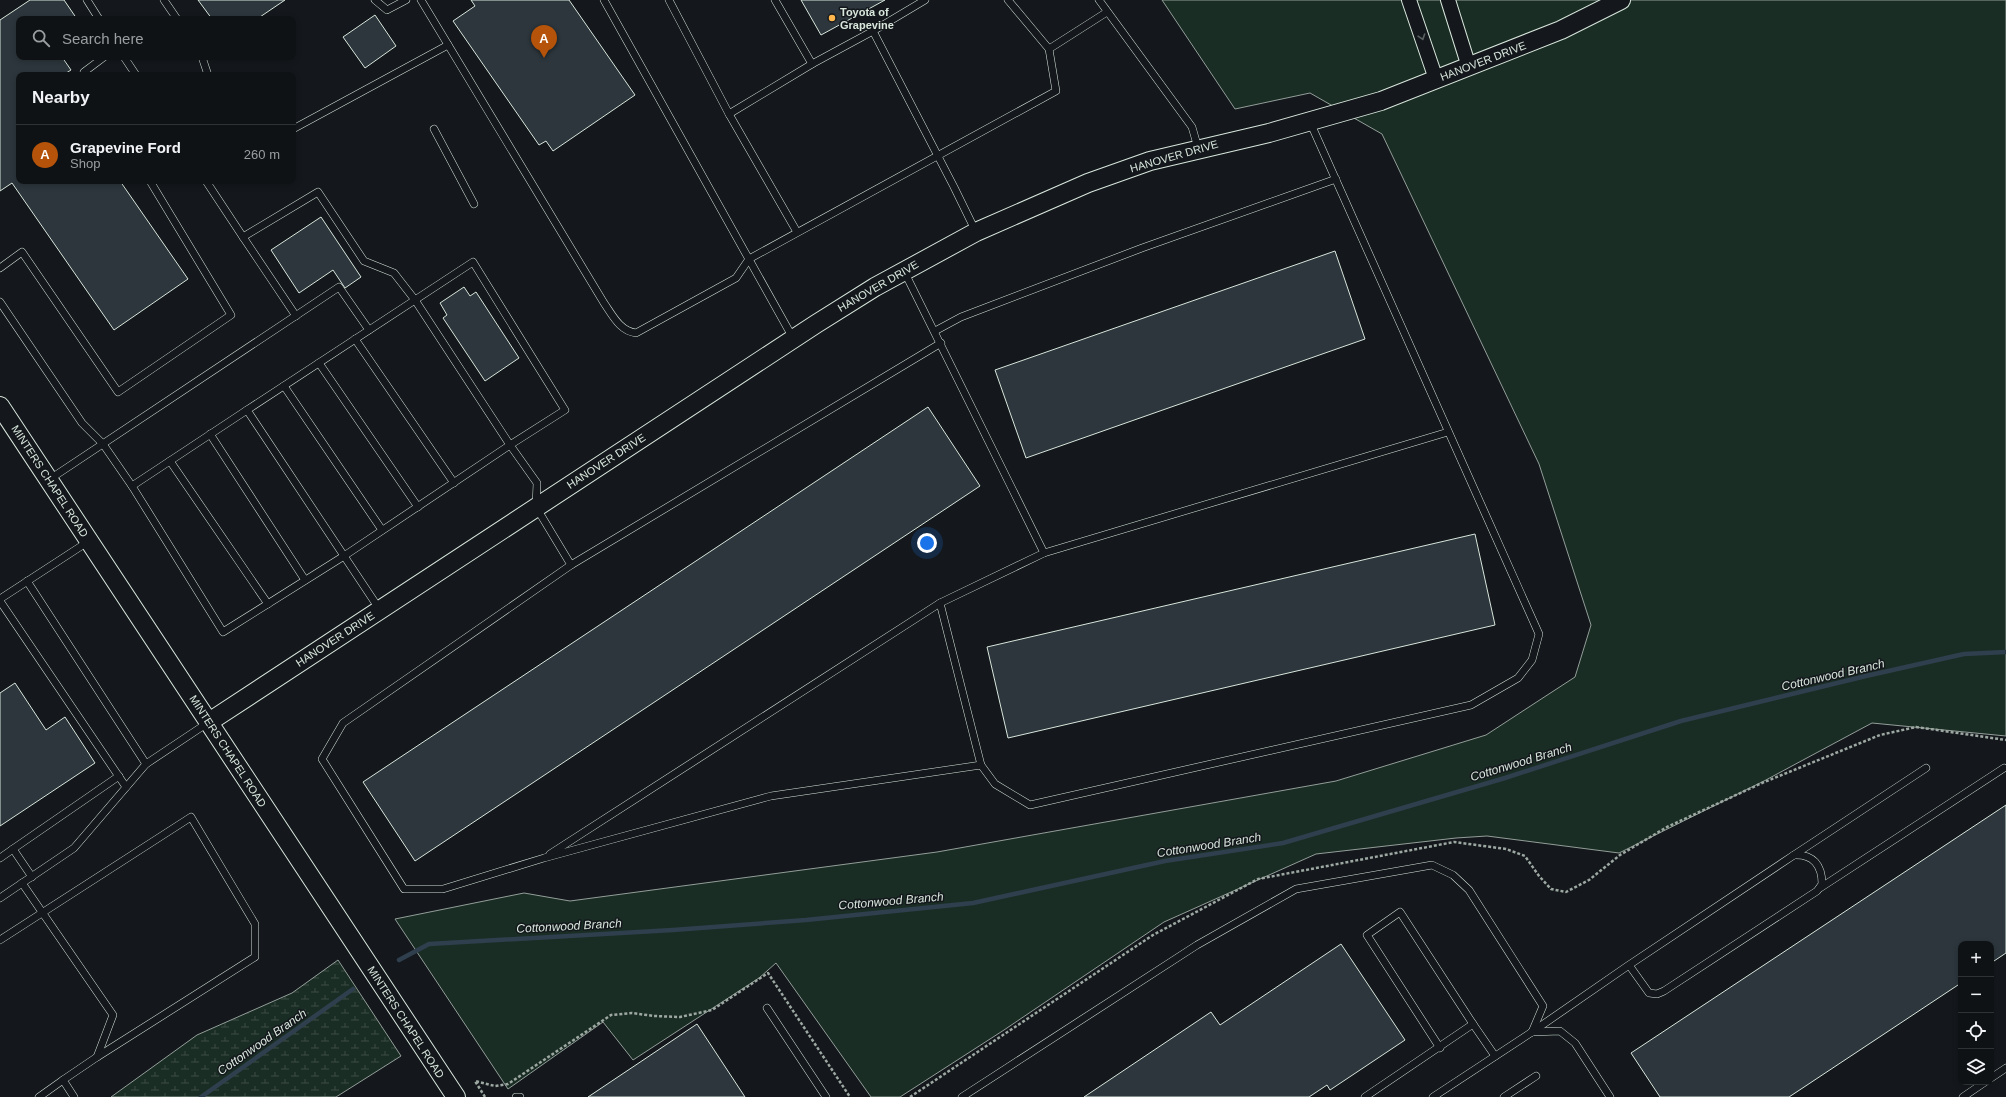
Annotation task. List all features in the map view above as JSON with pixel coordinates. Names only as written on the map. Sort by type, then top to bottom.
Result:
[{"type":"street","points":[[1409,0],[1436,79]]},
{"type":"street","points":[[1448,0],[1469,67]]},
{"type":"street","name":"HANOVER DRIVE","points":[[209,722],[875,286],[976,232],[1088,184],[1150,161],[1198,148],[1310,122],[1381,101],[1561,30],[1621,0]]},
{"type":"street","name":"MINTERS CHAPEL ROAD","points":[[0,406],[456,1097]]},
{"type":"lane","points":[[87,0],[97,16]]},
{"type":"lane","points":[[164,0],[175,16]]},
{"type":"lane","points":[[375,0],[387,10],[406,0]]},
{"type":"lane","points":[[421,0],[604,303],[616,321],[627,332],[636,333],[736,278],[749,259],[1056,91],[1049,49],[1008,0]]},
{"type":"lane","points":[[604,0],[794,338]]},
{"type":"lane","points":[[669,0],[729,114],[797,232]]},
{"type":"lane","points":[[775,0],[812,64]]},
{"type":"lane","points":[[729,114],[812,64],[873,31],[925,0]]},
{"type":"lane","points":[[1099,0],[1192,127],[1198,148]]},
{"type":"lane","points":[[1049,49],[1107,12]]},
{"type":"lane","points":[[873,31],[976,232]]},
{"type":"lane","points":[[296,127],[448,45]]},
{"type":"lane","points":[[84,72],[100,60]]},
{"type":"lane","points":[[126,60],[134,72]]},
{"type":"lane","points":[[203,60],[207,72]]},
{"type":"lane","points":[[940,603],[981,765],[995,784],[1030,805],[1471,705],[1518,678],[1532,660],[1538,634],[1310,122]]},
{"type":"lane","points":[[434,129],[474,204]]},
{"type":"lane","points":[[935,331],[961,317],[1142,248],[1336,179]]},
{"type":"lane","points":[[0,268],[22,252],[118,392],[231,315],[152,184]]},
{"type":"lane","points":[[208,184],[296,316]]},
{"type":"lane","points":[[243,237],[318,192],[364,261],[394,274],[415,300],[510,445],[537,483],[536,507],[571,565]]},
{"type":"lane","points":[[0,302],[82,423],[103,444],[132,486],[224,632],[344,556],[510,445],[566,410],[473,262],[132,486]]},
{"type":"lane","points":[[904,271],[1044,553]]},
{"type":"lane","points":[[49,480],[339,287],[369,330]]},
{"type":"lane","points":[[355,339],[454,483]]},
{"type":"lane","points":[[941,343],[571,565],[343,723],[322,759],[404,889],[443,889],[544,858],[771,796],[981,765]]},
{"type":"lane","points":[[319,363],[418,507]]},
{"type":"lane","points":[[284,386],[382,530]]},
{"type":"lane","points":[[247,410],[380,610]]},
{"type":"lane","points":[[544,858],[940,603],[1044,553],[1448,432]]},
{"type":"lane","points":[[210,434],[306,580]]},
{"type":"lane","points":[[170,461],[268,604]]},
{"type":"lane","points":[[89,541],[0,600],[126,787]]},
{"type":"lane","points":[[27,581],[146,764]]},
{"type":"lane","points":[[0,898],[74,848],[146,764],[209,722]]},
{"type":"lane","points":[[1433,1097],[1926,768]]},
{"type":"lane","points":[[1629,965],[1649,994],[1656,994],[1817,891],[2004,768]]},
{"type":"lane","points":[[0,858],[119,776]]},
{"type":"lane","points":[[0,940],[191,817],[255,924],[256,957],[97,1057],[39,1097]]},
{"type":"lane","points":[[13,849],[32,877]]},
{"type":"lane","points":[[1794,855],[1808,856],[1818,865],[1822,875],[1822,884],[1817,891]]},
{"type":"lane","points":[[962,1097],[1197,945],[1296,889],[1432,865],[1453,876],[1469,890],[1543,1006],[1532,1032]]},
{"type":"lane","points":[[22,883],[113,1015],[97,1057]]},
{"type":"lane","points":[[1440,1048],[1367,935],[1400,912],[1495,1056]]},
{"type":"lane","points":[[767,1008],[826,1097]]},
{"type":"lane","points":[[1366,1097],[1440,1048],[1473,1024]]},
{"type":"lane","points":[[1532,1032],[1560,1031],[1574,1043],[1610,1097]]},
{"type":"lane","points":[[1994,1076],[2006,1068]]},
{"type":"lane","points":[[1504,1097],[1536,1076]]},
{"type":"lane","points":[[63,1080],[74,1097]]},
{"type":"lane","points":[[1963,1097],[1981,1085]]},
{"type":"path","points":[[485,1097],[475,1082],[495,1086],[508,1084],[611,1015],[632,1012],[654,1016],[680,1017],[712,1010],[768,973],[850,1097]]},
{"type":"green space","points":[[1162,0],[2006,0],[2006,736],[1872,723],[1764,781],[1619,853],[1487,836],[1456,838],[1316,854],[1164,922],[1004,1030],[900,1097],[871,1097],[776,963],[759,978],[633,1060],[603,1022],[508,1089],[395,919],[524,893],[570,901],[937,852],[1336,781],[1486,735],[1575,677],[1591,625],[1539,464],[1382,134],[1310,93],[1235,109]]},
{"type":"green space","points":[[338,960],[401,1056],[336,1097],[111,1097],[197,1035],[292,993]]},
{"type":"building","points":[[30,0],[64,0],[75,16],[16,16],[16,60],[64,60],[71,70],[68,72],[16,72],[16,184],[122,184],[188,279],[114,330],[12,183],[0,191],[0,20]]},
{"type":"building","points":[[198,0],[285,0],[261,16],[210,16]]},
{"type":"building","points":[[471,0],[569,0],[635,95],[553,151],[546,141],[539,145],[453,21],[475,6]]},
{"type":"building","name":"Toyota of Grapevine","points":[[801,0],[885,0],[821,35]]},
{"type":"building","points":[[375,15],[396,46],[365,68],[343,37]]},
{"type":"building","points":[[321,217],[361,277],[345,288],[333,270],[299,293],[271,250]]},
{"type":"building","points":[[1335,251],[1365,339],[1026,458],[995,370]]},
{"type":"building","points":[[464,287],[470,296],[476,292],[519,358],[485,381],[443,318],[447,315],[440,303]]},
{"type":"building","points":[[928,407],[980,486],[415,861],[363,782]]},
{"type":"building","points":[[1475,534],[1495,625],[1008,738],[987,647]]},
{"type":"building","points":[[15,683],[46,730],[65,717],[95,763],[0,826],[0,693]]},
{"type":"building","points":[[2006,805],[2006,953],[1994,961],[1994,941],[1958,941],[1958,985],[1789,1097],[1660,1097],[1631,1053]]},
{"type":"building","points":[[1341,944],[1405,1040],[1330,1090],[1327,1085],[1309,1097],[1084,1097],[1211,1012],[1220,1025]]},
{"type":"building","points":[[697,1024],[745,1097],[588,1097]]},
{"type":"waterway","name":"Cottonwood Branch","points":[[399,960],[429,944],[673,930],[806,920],[973,903],[1165,861],[1283,843],[1505,778],[1681,721],[1964,654],[2006,652]]},
{"type":"waterway","name":"Cottonwood Branch","points":[[201,1097],[353,989]]},
{"type":"place","name":"Toyota of Grapevine","points":[[832,18]]},
{"type":"place","name":"Grapevine Ford","points":[[544,58]]}]
